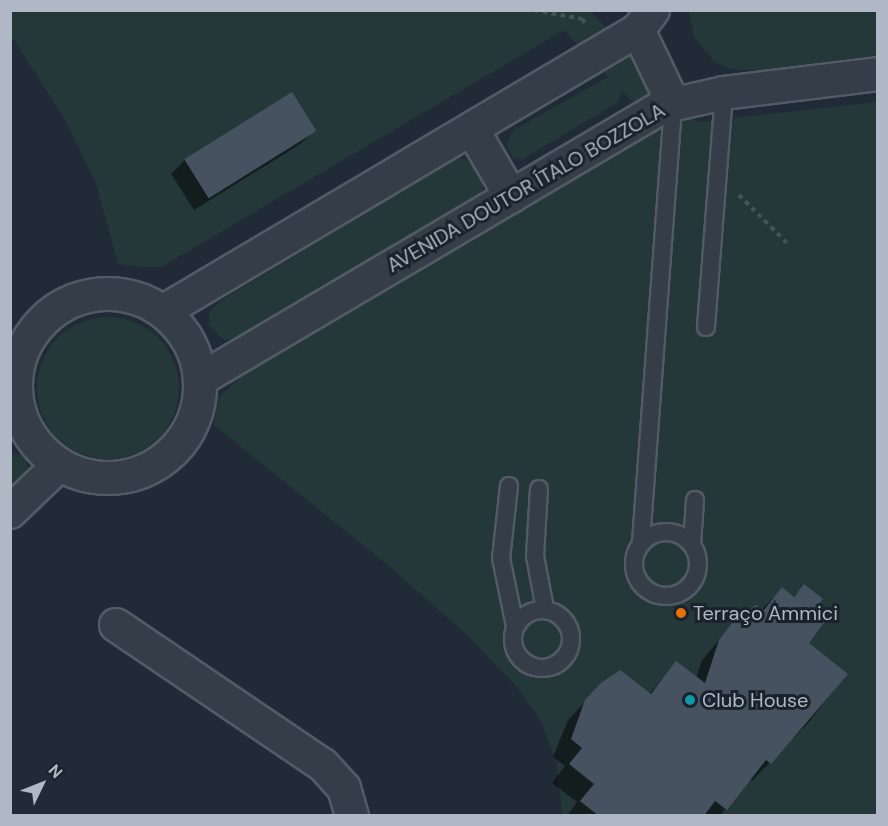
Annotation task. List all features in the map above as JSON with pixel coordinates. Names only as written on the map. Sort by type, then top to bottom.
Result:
[{"type":"street","points":[[164,311],[472,129],[645,20],[673,103]]},
{"type":"street","name":"AVENIDA DOUTOR ÍTALO BOZZOLA","points":[[201,379],[673,103],[724,93],[878,74]]},
{"type":"street","points":[[472,129],[511,196]]},
{"type":"street","points":[[101,293],[123,295],[164,311],[182,330],[195,353],[201,379],[197,413],[182,443],[157,465],[125,478],[91,478],[59,465],[34,443],[15,417],[15,380],[22,347],[42,320],[68,301],[101,293]]},
{"type":"street","points":[[10,512],[59,465]]},
{"type":"street","points":[[116,625],[323,765],[344,788],[352,816]]},
{"type":"lane","points":[[706,327],[724,93]]},
{"type":"lane","points":[[641,542],[673,103]]},
{"type":"lane","points":[[508,486],[501,558],[515,626],[514,649],[520,660],[543,669],[555,666],[569,652],[571,632],[566,621],[545,609],[533,610],[515,626]]},
{"type":"lane","points":[[539,489],[535,556],[545,609]]},
{"type":"lane","points":[[692,544],[695,500]]},
{"type":"lane","points":[[673,531],[692,544],[698,555],[696,576],[683,592],[662,596],[643,586],[636,576],[635,552],[641,542],[651,535],[673,531]]},
{"type":"green space","points":[[11,10],[590,11],[697,122],[877,102],[877,815],[562,815],[557,764],[541,721],[517,687],[465,633],[388,565],[214,425],[217,399],[243,375],[659,129],[622,91],[618,102],[523,159],[513,158],[506,144],[514,130],[608,77],[564,30],[161,267],[143,267],[118,264],[96,183],[64,118],[11,35]]},
{"type":"green space","points":[[689,11],[877,11],[877,55],[762,71],[729,69],[714,61],[694,37]]},
{"type":"green space","points":[[457,158],[472,160],[483,174],[483,190],[478,196],[246,336],[224,340],[209,326],[209,312],[222,300]]},
{"type":"green space","points":[[108,317],[135,323],[158,338],[173,361],[179,388],[173,415],[158,438],[135,453],[108,459],[81,453],[58,438],[43,415],[37,388],[43,361],[58,338],[81,323]]},
{"type":"green space","points":[[18,454],[26,459],[28,471],[11,488],[11,455]]},
{"type":"building","points":[[292,92],[316,131],[209,198],[184,159]]},
{"type":"building","name":"Club House","points":[[804,584],[823,599],[814,610],[826,620],[809,643],[848,674],[771,764],[766,760],[727,810],[715,801],[704,816],[599,816],[580,801],[594,784],[569,764],[582,748],[571,739],[585,700],[601,683],[620,670],[651,694],[676,661],[705,683],[719,640],[735,619],[756,605],[764,610],[782,587],[794,597]]},
{"type":"place","name":"Terraço Ammici","points":[[681,613]]},
{"type":"place","name":"Club House","points":[[690,700]]}]
